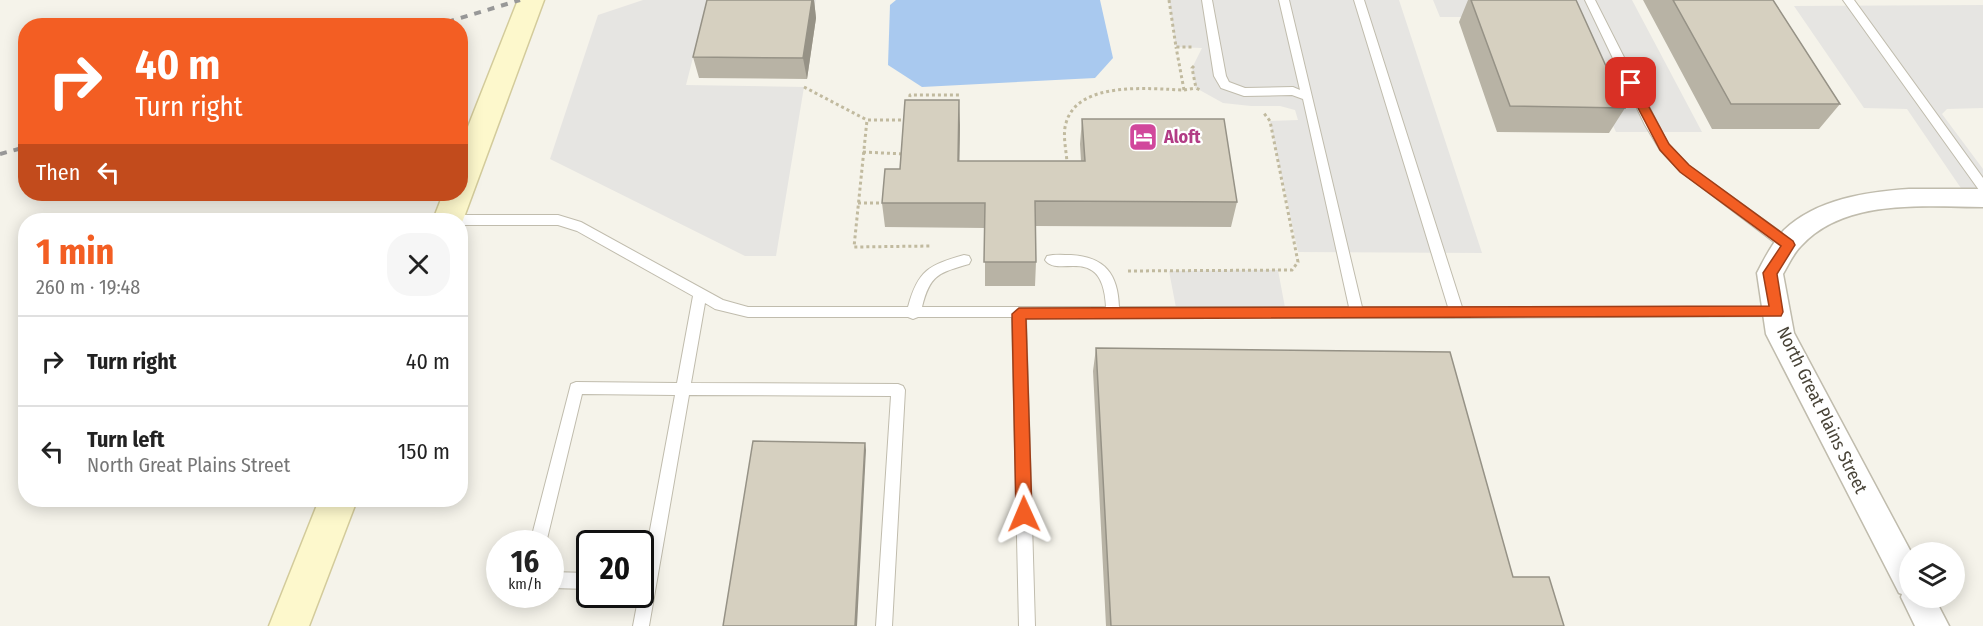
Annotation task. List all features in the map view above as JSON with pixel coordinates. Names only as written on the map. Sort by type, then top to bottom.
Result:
[{"type":"main road","points":[[468,166],[531,0]]},
{"type":"main road","points":[[289,626],[335,507]]},
{"type":"street","points":[[1791,240],[1825,214],[1865,201],[1905,198],[1983,198]]},
{"type":"street","name":"North Great Plains Street","points":[[1791,240],[1770,273],[1780,334],[1899,561]]},
{"type":"street","points":[[1923,608],[1933,626]]},
{"type":"lane","points":[[1207,0],[1220,76],[1225,86],[1244,92],[1293,91],[1308,97]]},
{"type":"lane","points":[[1284,0],[1357,313]]},
{"type":"lane","points":[[1359,0],[1457,313]]},
{"type":"lane","points":[[1590,0],[1664,147],[1684,168],[1791,240]]},
{"type":"lane","points":[[1848,0],[1983,187]]},
{"type":"lane","points":[[468,220],[558,220],[581,227],[720,305],[748,312],[1019,314],[1776,312]]},
{"type":"lane","points":[[913,314],[920,283],[934,268],[964,260]]},
{"type":"lane","points":[[1052,260],[1081,260],[1095,266],[1109,280],[1113,313]]},
{"type":"lane","points":[[654,536],[700,293]]},
{"type":"lane","points":[[1019,314],[1027,626]]},
{"type":"lane","points":[[541,530],[576,388],[898,390],[884,626]]},
{"type":"lane","points":[[640,626],[642,608]]},
{"type":"path","points":[[1169,0],[1184,90]]},
{"type":"path","points":[[1176,47],[1202,47]]},
{"type":"path","points":[[1196,62],[1192,69],[1196,88]]},
{"type":"path","points":[[804,87],[867,120],[908,120],[910,95],[961,95]]},
{"type":"path","points":[[1067,176],[1066,123],[1075,105],[1089,96],[1115,90],[1196,88],[1205,93]]},
{"type":"path","points":[[1123,271],[1292,270],[1298,262],[1270,121],[1256,109]]},
{"type":"path","points":[[867,120],[854,247],[937,246]]},
{"type":"path","points":[[863,152],[905,154]]},
{"type":"path","points":[[858,203],[887,203]]},
{"type":"shaded area","points":[[643,0],[816,0],[814,8],[706,7],[686,85],[804,87],[776,256],[745,256],[550,159],[598,15]]},
{"type":"shaded area","points":[[1169,0],[1399,0],[1482,253],[1298,252],[1270,121],[1298,120],[1295,110],[1280,106],[1223,103],[1196,88],[1192,68],[1202,48],[1176,47]]},
{"type":"shaded area","points":[[1433,0],[1632,0],[1702,132],[1616,132],[1562,17],[1440,17]]},
{"type":"shaded area","points":[[1983,5],[1983,108],[1947,109],[1942,114],[1983,169],[1983,197],[1967,197],[1907,109],[1864,108],[1794,6]]},
{"type":"shaded area","points":[[1278,270],[1286,313],[1177,313],[1169,271]]},
{"type":"water","points":[[896,0],[1100,0],[1113,58],[1095,78],[922,87],[888,65],[890,5]]},
{"type":"building","points":[[707,0],[812,0],[803,58],[693,57]]},
{"type":"building","points":[[1471,0],[1576,0],[1625,108],[1510,106]]},
{"type":"building","points":[[1673,0],[1773,0],[1840,104],[1731,104]]},
{"type":"building","points":[[905,100],[959,100],[958,161],[1085,161],[1082,119],[1224,119],[1237,202],[1035,201],[1036,262],[984,262],[985,203],[882,203],[885,169],[900,169]]},
{"type":"building","points":[[1096,348],[1450,352],[1513,577],[1549,577],[1564,626],[1111,626]]},
{"type":"building","points":[[753,441],[865,443],[855,626],[723,626]]},
{"type":"railway","points":[[460,18],[520,0]]},
{"type":"railway","points":[[0,154],[18,149]]},
{"type":"place","name":"Aloft","points":[[1143,137]]},
{"type":"route","points":[[1024,514],[1019,314],[1776,312],[1770,273],[1788,245],[1684,168],[1664,147],[1631,83]]}]
